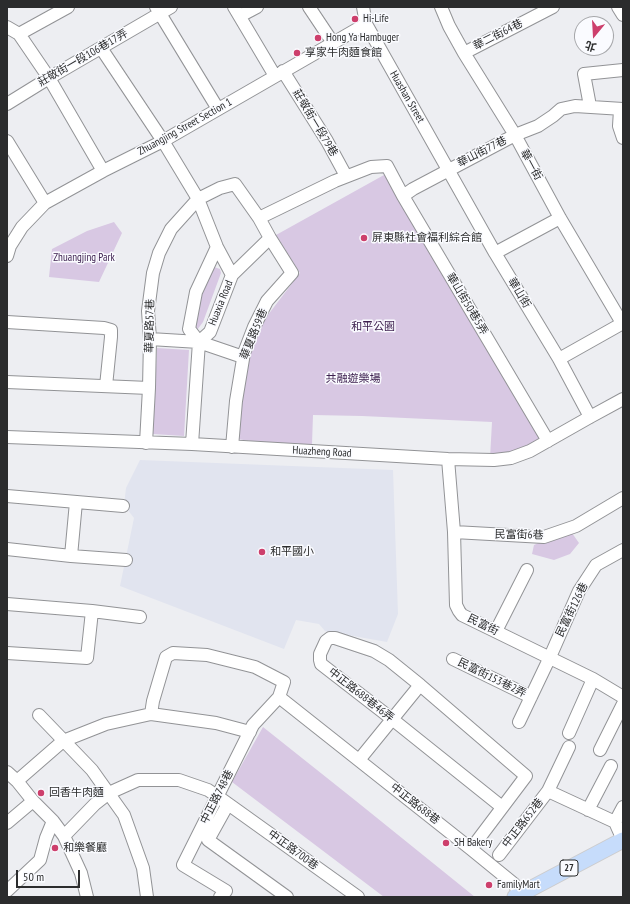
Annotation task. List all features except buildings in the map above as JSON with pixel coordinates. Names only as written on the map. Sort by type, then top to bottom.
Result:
[{"type":"main road","name":"27","points":[[518,896],[623,840]]},
{"type":"street","points":[[19,34],[68,7]]},
{"type":"street","name":"莊敬街一段106巷17弄","points":[[7,104],[101,48],[158,10],[171,7]]},
{"type":"street","points":[[237,12],[257,7]]},
{"type":"street","points":[[309,7],[333,43]]},
{"type":"street","points":[[363,7],[366,24]]},
{"type":"street","name":"華一街","points":[[442,7],[449,26],[464,53],[515,135],[560,218],[622,323]]},
{"type":"street","name":"華二街64巷","points":[[464,53],[553,7]]},
{"type":"street","points":[[618,7],[623,15]]},
{"type":"street","points":[[158,10],[218,109]]},
{"type":"street","name":"莊敬街一段79巷","points":[[237,12],[327,141],[346,176]]},
{"type":"street","name":"Zhuangjing Street Section 1","points":[[7,256],[10,246],[22,227],[45,203],[164,140],[366,24]]},
{"type":"street","name":"Huashan Street","points":[[366,24],[449,169]]},
{"type":"street","points":[[7,27],[19,34],[49,78],[103,171]]},
{"type":"street","points":[[101,48],[164,140],[198,199],[216,247],[232,275]]},
{"type":"street","points":[[590,106],[584,74],[623,70]]},
{"type":"street","name":"華山街77巷","points":[[403,196],[412,189],[449,169],[515,135],[538,126],[561,109],[575,106],[622,109]]},
{"type":"street","points":[[622,109],[619,126],[623,138]]},
{"type":"street","points":[[7,141],[45,203]]},
{"type":"street","name":"華山街50巷5弄","points":[[346,176],[371,167],[387,166],[403,196],[548,441]]},
{"type":"street","name":"華山街","points":[[449,169],[496,253],[559,359],[590,417]]},
{"type":"street","points":[[259,218],[346,176]]},
{"type":"street","points":[[198,199],[220,188],[235,184],[259,218],[270,238]]},
{"type":"street","name":"華夏路57巷","points":[[146,443],[150,339],[148,311],[153,273],[159,253],[171,229],[198,199]]},
{"type":"street","points":[[496,253],[560,218]]},
{"type":"street","name":"Huaxia Road","points":[[199,342],[210,332],[232,275],[270,238]]},
{"type":"street","name":"華夏路59巷","points":[[232,447],[236,401],[244,353],[254,327],[267,301],[292,273],[270,238]]},
{"type":"street","points":[[192,444],[199,342],[189,329],[196,292],[216,247]]},
{"type":"street","points":[[7,322],[104,328],[111,330],[106,386]]},
{"type":"street","points":[[559,359],[622,323]]},
{"type":"street","points":[[150,339],[199,342],[243,357]]},
{"type":"street","points":[[7,382],[148,388]]},
{"type":"street","name":"Huazheng Road","points":[[7,437],[192,444],[448,459],[494,460],[511,458],[530,451],[623,399]]},
{"type":"street","name":"民富街","points":[[448,459],[454,532],[456,605],[459,611],[462,615],[594,679],[623,697]]},
{"type":"street","points":[[7,496],[123,506]]},
{"type":"street","name":"民富街6巷","points":[[454,532],[544,537],[576,526],[623,498]]},
{"type":"street","points":[[71,556],[76,502]]},
{"type":"street","points":[[7,549],[126,560]]},
{"type":"street","name":"民富街126巷","points":[[519,722],[532,697],[579,591],[596,565],[623,550]]},
{"type":"street","points":[[496,632],[527,570]]},
{"type":"street","points":[[7,604],[140,616]]},
{"type":"street","points":[[7,653],[88,658],[92,611]]},
{"type":"street","name":"中正路688巷46弄","points":[[334,638],[374,651],[420,685],[526,776],[502,808],[321,664],[320,654],[326,640],[334,638]]},
{"type":"street","name":"中正路748巷","points":[[152,714],[152,701],[166,657],[173,653],[207,655],[256,667],[284,682],[279,697],[253,725],[183,865],[226,891],[220,897]]},
{"type":"street","name":"民富街153巷2弄","points":[[453,659],[532,697]]},
{"type":"street","points":[[569,733],[594,679]]},
{"type":"street","points":[[359,760],[420,685]]},
{"type":"street","name":"中正路688巷","points":[[279,697],[514,884],[518,896]]},
{"type":"street","points":[[600,750],[623,704]]},
{"type":"street","points":[[17,781],[64,741],[106,724],[152,714],[216,723],[250,732]]},
{"type":"street","points":[[39,715],[92,770],[124,815],[143,868],[147,897]]},
{"type":"street","name":"中正路652巷","points":[[499,855],[548,791],[569,747]]},
{"type":"street","points":[[588,810],[611,766]]},
{"type":"street","points":[[7,772],[53,821],[64,836],[82,873],[87,897]]},
{"type":"street","name":"中正路700巷","points":[[64,836],[95,804],[109,793],[138,780],[179,780],[208,790],[358,897]]},
{"type":"street","name":"中正路652巷","points":[[548,791],[615,822]]},
{"type":"street","points":[[7,823],[33,801]]},
{"type":"street","points":[[228,804],[208,840],[288,897]]},
{"type":"street","points":[[623,807],[615,822],[623,840]]},
{"type":"street","points":[[471,849],[502,808]]},
{"type":"street","points":[[7,891],[40,860],[46,838],[53,821]]},
{"type":"shaded area","name":"和平國小","points":[[140,460],[393,470],[398,614],[387,642],[325,631],[319,624],[296,620],[284,649],[120,586],[134,518],[124,505],[126,488]]},
{"type":"green space","name":"和平公園","points":[[384,175],[392,180],[543,443],[490,458],[492,422],[313,415],[312,444],[274,444],[236,439],[249,351],[261,324],[300,273],[276,235]]},
{"type":"green space","name":"Zhuangjing Park","points":[[114,222],[122,233],[99,282],[49,277],[52,249],[87,231]]},
{"type":"green space","points":[[214,267],[220,269],[221,273],[203,322],[197,330],[195,328],[200,294]]},
{"type":"green space","points":[[157,348],[189,350],[184,436],[153,434]]},
{"type":"green space","points":[[572,533],[579,543],[570,554],[554,560],[532,554],[534,545]]},
{"type":"green space","points":[[263,727],[475,897],[384,897],[232,782]]},
{"type":"place","name":"Hi-Life","points":[[355,19]]},
{"type":"place","name":"Hong Ya Hambuger","points":[[318,38]]},
{"type":"place","name":"享家牛肉麵食館","points":[[297,53]]},
{"type":"place","name":"屏東縣社會福利綜合館","points":[[364,238]]},
{"type":"place","name":"和平國小","points":[[262,552]]},
{"type":"place","name":"回香牛肉麵","points":[[41,793]]},
{"type":"place","name":"SH Bakery","points":[[446,843]]},
{"type":"place","name":"和樂餐廳","points":[[55,848]]},
{"type":"place","name":"FamilyMart","points":[[489,885]]},
{"type":"park label","name":"共融遊樂場","points":[[353,379]]}]
